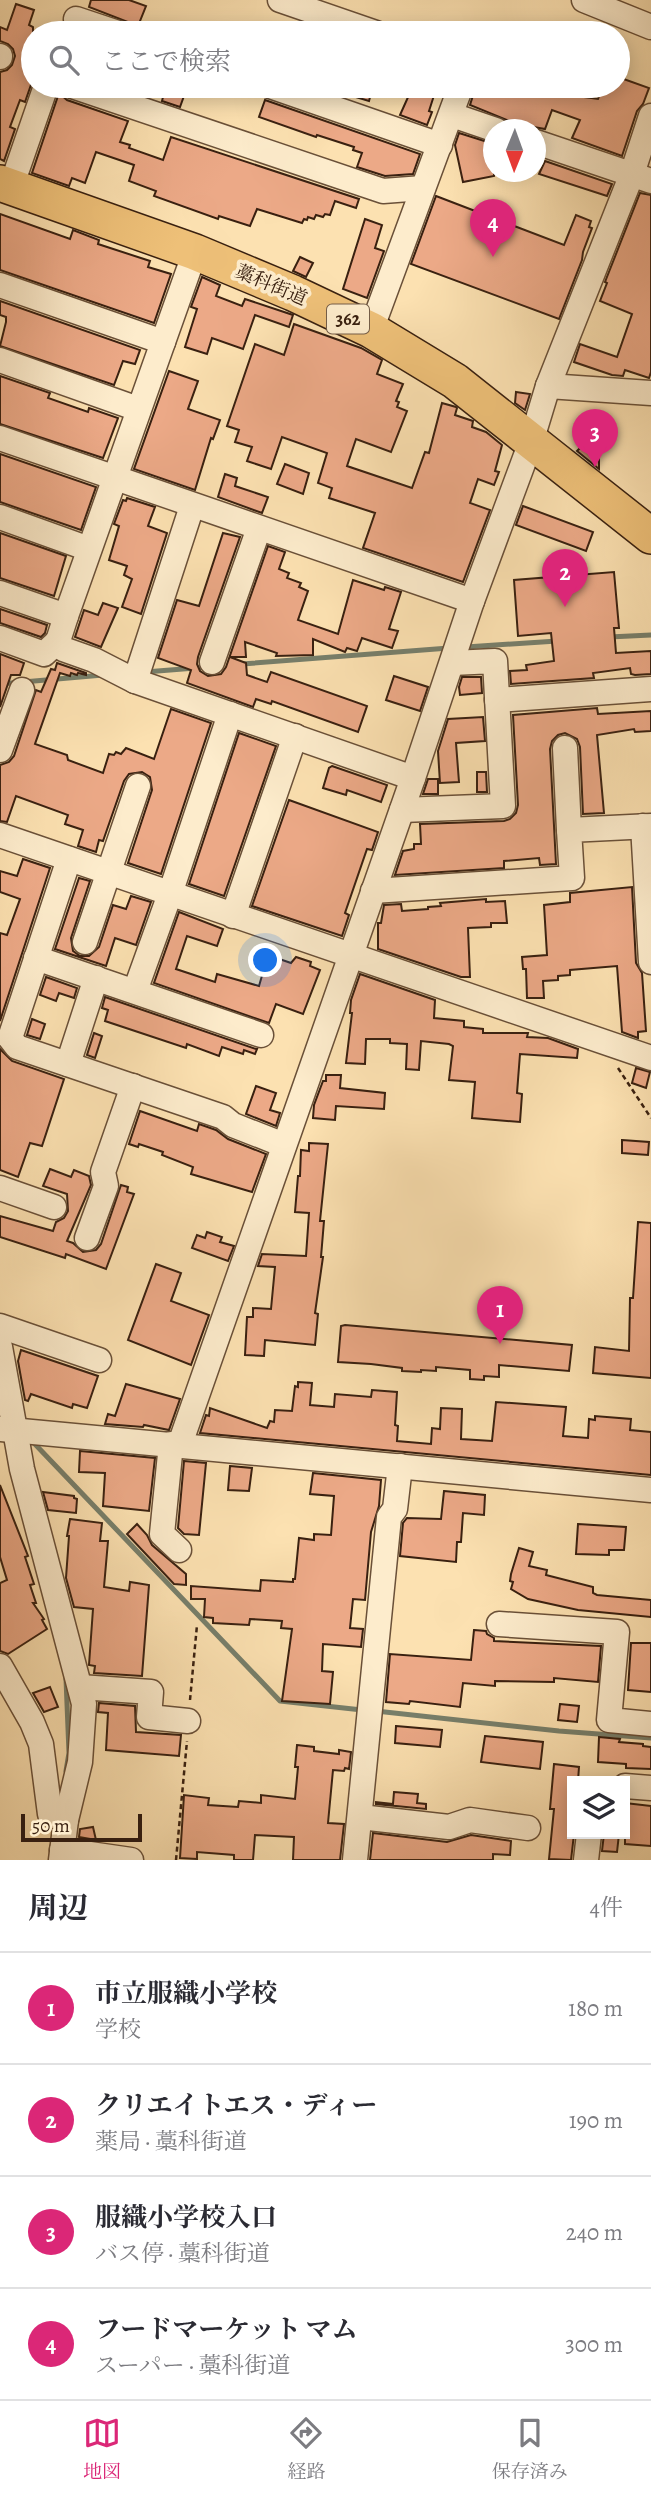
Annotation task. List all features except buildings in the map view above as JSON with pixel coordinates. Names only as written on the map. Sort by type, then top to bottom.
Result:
[{"type":"highway","name":"藁科街道","points":[[5,185],[195,252],[293,293],[371,330],[454,381],[651,536]]},
{"type":"street","points":[[280,0],[341,21]]},
{"type":"street","points":[[584,0],[651,27]]},
{"type":"street","points":[[5,185],[41,98]]},
{"type":"street","points":[[108,98],[383,191],[423,188]]},
{"type":"street","points":[[305,98],[440,145]]},
{"type":"street","points":[[371,330],[457,98]]},
{"type":"street","points":[[452,115],[483,126]]},
{"type":"street","points":[[178,1550],[162,1534],[176,1444],[402,810],[472,601],[531,442],[548,386],[642,177],[651,116]]},
{"type":"street","points":[[546,145],[642,177]]},
{"type":"street","points":[[0,638],[44,654],[58,641],[195,252]]},
{"type":"street","points":[[0,285],[163,342]]},
{"type":"street","points":[[0,360],[138,409]]},
{"type":"street","points":[[548,386],[651,393]]},
{"type":"street","points":[[0,438],[472,601]]},
{"type":"street","points":[[135,681],[192,506]]},
{"type":"street","points":[[0,517],[89,549]]},
{"type":"street","points":[[212,662],[259,528]]},
{"type":"street","points":[[0,593],[66,616]]},
{"type":"street","points":[[58,641],[62,649],[94,660],[135,681],[413,778]]},
{"type":"street","points":[[402,810],[503,806],[495,661],[452,663]]},
{"type":"street","points":[[497,700],[651,689]]},
{"type":"street","points":[[0,750],[22,690]]},
{"type":"street","points":[[135,991],[230,714]]},
{"type":"street","points":[[233,916],[295,736]]},
{"type":"street","points":[[373,891],[572,878],[565,748]]},
{"type":"street","points":[[85,942],[138,786]]},
{"type":"street","points":[[569,830],[647,826],[651,962]]},
{"type":"street","points":[[2,842],[69,859],[651,1058]]},
{"type":"street","points":[[69,859],[10,1038],[17,1047],[223,1117],[233,1125],[284,1145]]},
{"type":"street","points":[[36,958],[261,1035]]},
{"type":"street","points":[[68,1064],[96,978]]},
{"type":"street","points":[[87,1238],[106,1186],[103,1172],[133,1086]]},
{"type":"street","points":[[0,1188],[54,1207]]},
{"type":"street","points":[[0,1326],[99,1360]]},
{"type":"street","points":[[0,1347],[7,1430],[22,1469],[84,1704],[80,1762],[66,1820],[62,1855],[131,1860]]},
{"type":"street","points":[[7,1430],[651,1490]]},
{"type":"street","points":[[355,1860],[389,1517],[395,1509],[400,1466]]},
{"type":"street","points":[[499,1624],[617,1632],[609,1720],[651,1724]]},
{"type":"street","points":[[0,1666],[32,1722],[41,1744],[50,1814],[66,1820]]},
{"type":"street","points":[[80,1687],[151,1692],[149,1717],[188,1721]]},
{"type":"street","points":[[630,1786],[651,1788]]},
{"type":"street","points":[[359,1817],[449,1827],[470,1821],[528,1828]]},
{"type":"street","points":[[586,1860],[588,1839]]},
{"type":"path","points":[[601,1042],[651,1118]]},
{"type":"waterway","points":[[609,637],[651,635]]},
{"type":"waterway","points":[[466,647],[557,641]]},
{"type":"waterway","points":[[242,664],[449,648]]},
{"type":"waterway","points":[[145,672],[208,667]]},
{"type":"waterway","points":[[0,684],[103,675]]},
{"type":"waterway","points":[[32,1441],[280,1701],[362,1710]]},
{"type":"waterway","points":[[66,1679],[69,1753],[66,1771]]},
{"type":"waterway","points":[[376,1711],[651,1738]]},
{"type":"place","name":"フードマーケット マム","points":[[493,257]]},
{"type":"place","name":"服織小学校入口","points":[[595,467]]},
{"type":"place","name":"クリエイトエス・ディー","points":[[565,607]]},
{"type":"place","name":"市立服織小学校","points":[[500,1344]]}]
